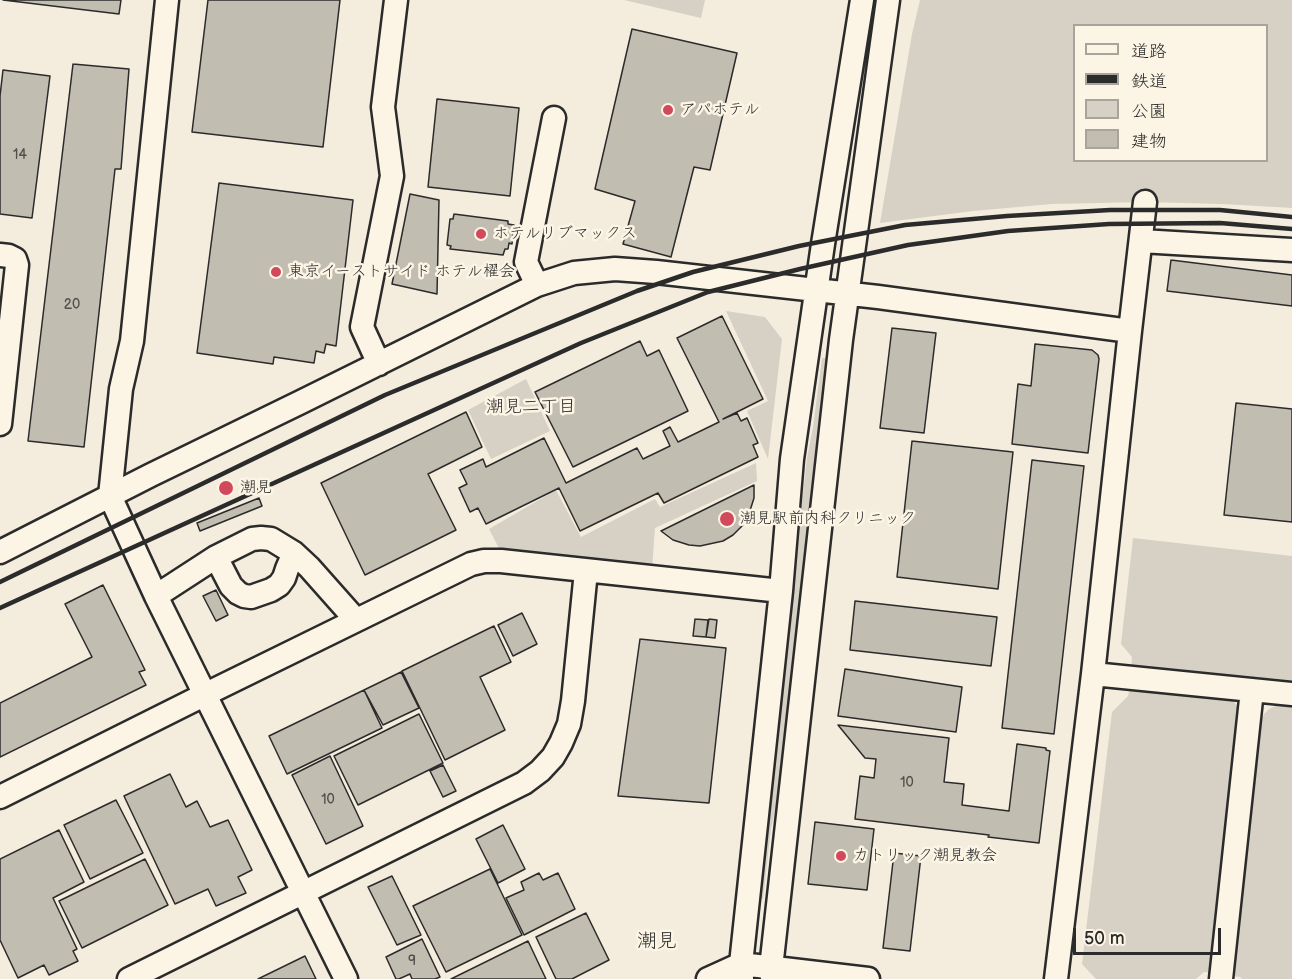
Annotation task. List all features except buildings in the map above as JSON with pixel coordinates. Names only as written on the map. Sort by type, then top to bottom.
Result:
[{"type":"street","points":[[167,0],[132,341],[121,389],[110,496],[156,596],[346,979]]},
{"type":"street","points":[[379,364],[362,327],[392,176],[383,107],[396,0]]},
{"type":"street","points":[[757,974],[781,591],[792,459],[862,0]]},
{"type":"street","points":[[757,974],[888,0]]},
{"type":"street","points":[[537,285],[526,262],[554,118]]},
{"type":"street","points":[[1056,979],[1093,674],[1145,202]]},
{"type":"street","points":[[1141,241],[1292,250]]},
{"type":"street","points":[[0,255],[15,259],[18,265],[0,424]]},
{"type":"street","points":[[0,552],[537,285],[574,273],[615,270],[656,272],[1130,331]]},
{"type":"street","points":[[156,596],[216,557],[252,539],[271,539],[294,553],[309,567],[356,621]]},
{"type":"street","points":[[216,557],[237,593],[251,597],[272,590],[279,585],[294,553]]},
{"type":"street","points":[[0,797],[462,568],[484,561],[781,591]]},
{"type":"street","points":[[129,979],[524,783],[540,771],[553,757],[569,724],[586,571]]},
{"type":"street","points":[[1093,674],[1292,694]]},
{"type":"street","points":[[1221,979],[1252,690]]},
{"type":"street","points":[[708,979],[757,974],[868,979]]},
{"type":"green space","points":[[624,0],[705,0],[701,18]]},
{"type":"green space","points":[[920,0],[1292,0],[1292,208],[1145,202],[1052,204],[880,223],[912,34]]},
{"type":"green space","points":[[726,311],[765,317],[782,339],[768,459],[747,411],[768,401]]},
{"type":"green space","points":[[822,358],[826,358],[777,802],[771,829],[763,899],[757,898],[807,458]]},
{"type":"green space","points":[[526,379],[550,431],[491,459],[468,410]]},
{"type":"green space","points":[[756,463],[757,481],[655,528],[652,570],[503,556],[489,529],[556,490],[581,537],[655,499],[660,507]]},
{"type":"green space","points":[[1133,538],[1292,556],[1292,686],[1131,671],[1132,657],[1121,644]]},
{"type":"green space","points":[[1130,688],[1231,698],[1241,711],[1212,973],[1204,972],[1196,979],[1096,979],[1082,964],[1112,712],[1128,696]]},
{"type":"green space","points":[[1284,702],[1292,703],[1292,979],[1242,979],[1232,976],[1261,722],[1269,709]]},
{"type":"railway","points":[[0,582],[385,395],[637,291],[693,272],[799,246],[905,225],[1110,210],[1220,210],[1292,217]]},
{"type":"railway","points":[[0,608],[581,343],[708,292],[908,245],[1008,231],[1109,224],[1220,223],[1292,229]]},
{"type":"place","name":"アパホテル","points":[[668,110]]},
{"type":"place","name":"ホテルリブマックス","points":[[481,234]]},
{"type":"place","name":"東京イーストサイド ホテル櫂会","points":[[276,272]]},
{"type":"place","name":"潮見","points":[[226,488]]},
{"type":"place","name":"潮見駅前内科クリニック","points":[[727,519]]},
{"type":"place","name":"カトリック潮見教会","points":[[841,856]]},
{"type":"district","name":"潮見二丁目","points":[[531,407]]},
{"type":"district","name":"潮見","points":[[657,942]]}]
